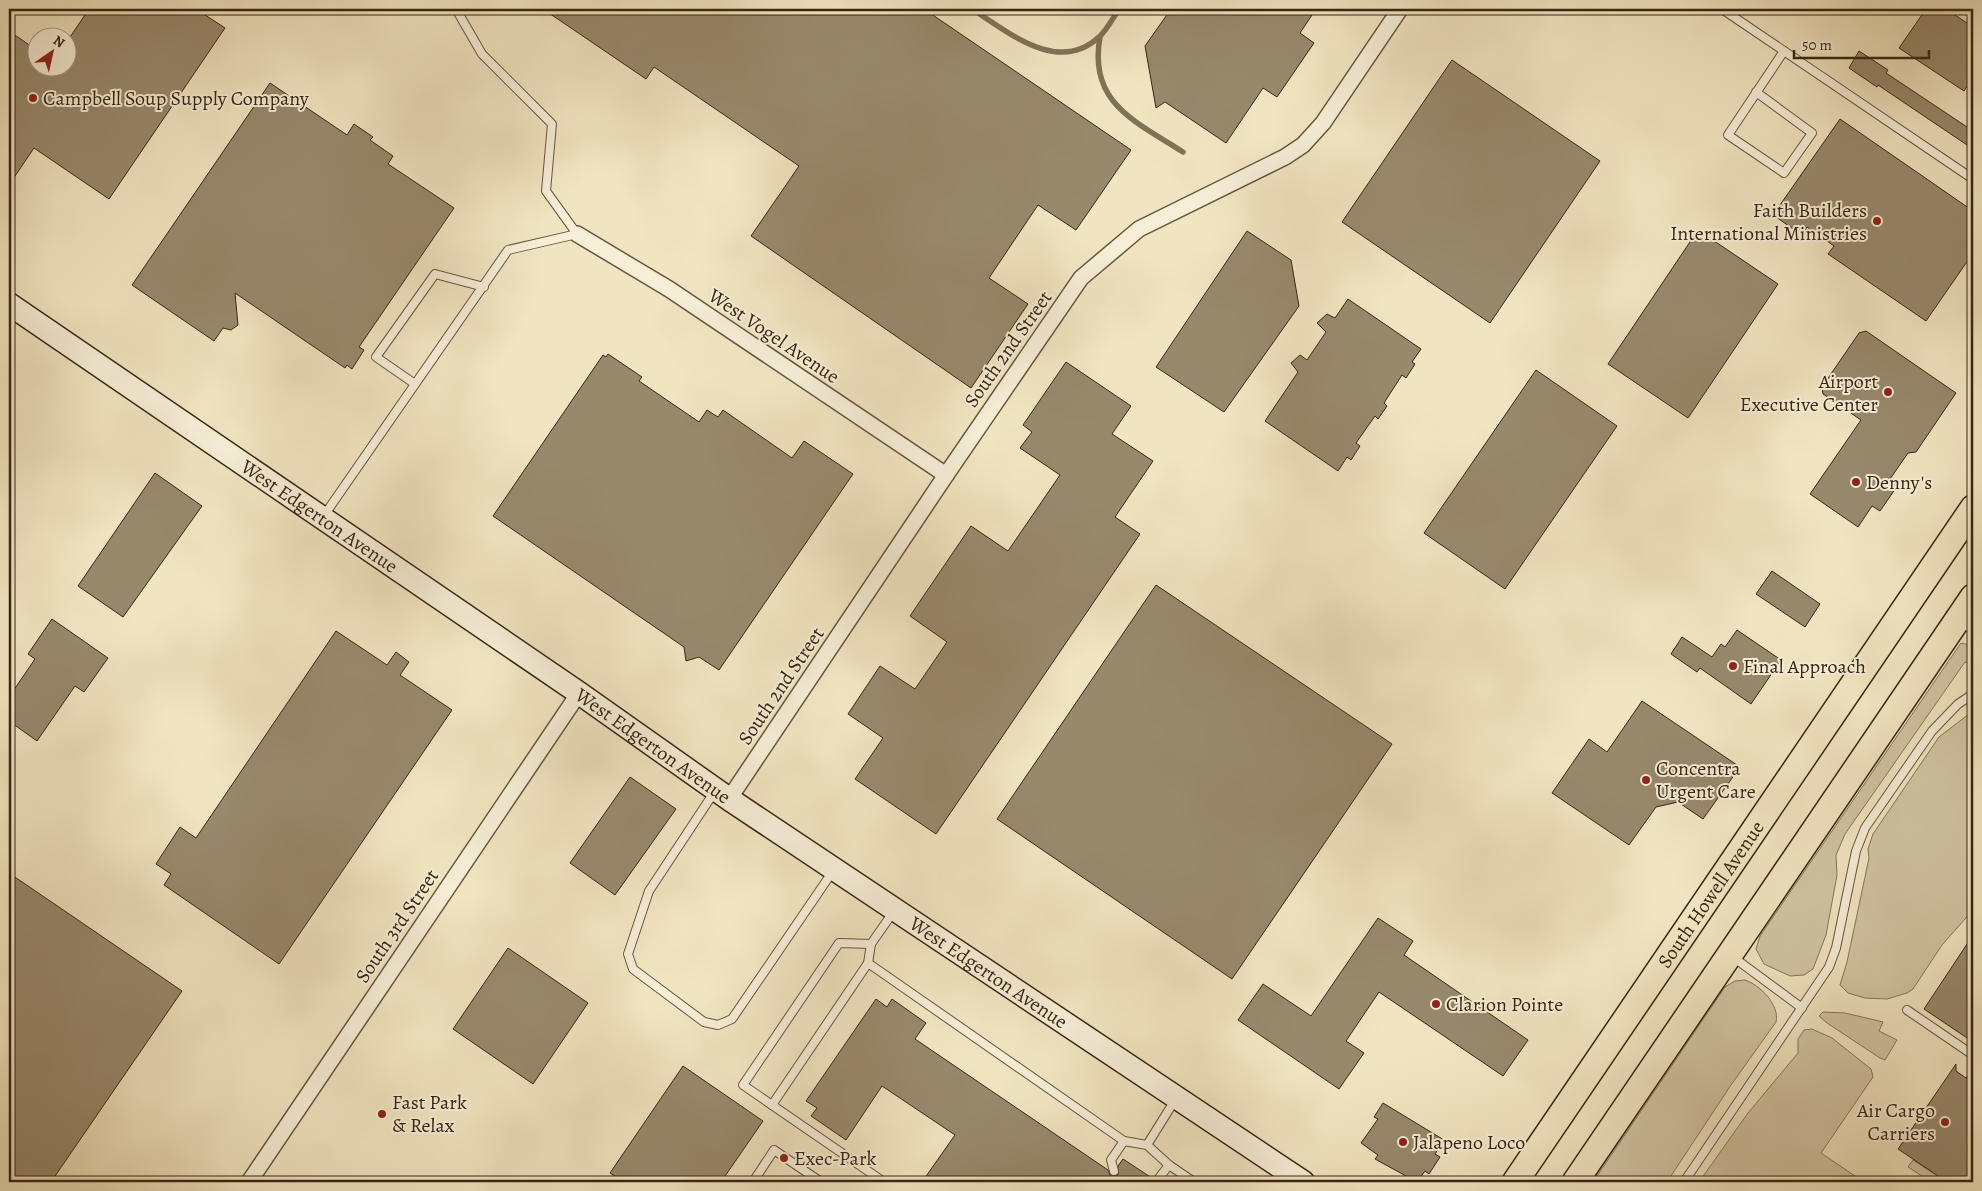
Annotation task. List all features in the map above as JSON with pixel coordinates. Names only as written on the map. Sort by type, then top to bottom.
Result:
[{"type":"main road","name":"South Howell Avenue","points":[[1515,1182],[1973,508]]},
{"type":"main road","points":[[1575,1182],[1729,954],[1969,615]]},
{"type":"street","name":"South 2nd Street","points":[[723,794],[1081,278],[1139,229],[1285,157],[1303,145],[1323,123],[1400,9]]},
{"type":"street","name":"West Vogel Avenue","points":[[578,234],[669,289],[946,475]]},
{"type":"street","name":"West Edgerton Avenue","points":[[9,304],[579,693],[723,794],[1302,1182]]},
{"type":"street","name":"South 3rd Street","points":[[249,1182],[579,693]]},
{"type":"lane","points":[[322,519],[508,250],[578,234],[546,191],[552,124],[482,54],[456,9]]},
{"type":"lane","points":[[1722,9],[1973,179]]},
{"type":"lane","points":[[1756,92],[1812,133],[1784,173],[1728,135],[1756,92],[1784,51]]},
{"type":"lane","points":[[415,384],[376,357],[435,274],[484,287]]},
{"type":"lane","points":[[1684,1182],[1825,974],[1832,959],[1856,851],[1866,828],[1932,731],[1958,704],[1973,694]]},
{"type":"lane","points":[[723,794],[649,891],[628,954],[633,969],[704,1022],[718,1024],[732,1019],[834,869]]},
{"type":"lane","points":[[772,1105],[868,963],[872,944],[895,910]]},
{"type":"lane","points":[[872,944],[839,942],[743,1085],[884,1182]]},
{"type":"lane","points":[[1729,954],[1802,1008]]},
{"type":"lane","points":[[868,963],[1124,1141],[1147,1145],[1168,1165],[1194,1182]]},
{"type":"lane","points":[[1907,1010],[1973,1055]]},
{"type":"lane","points":[[1147,1145],[1176,1098]]},
{"type":"lane","points":[[1114,1171],[1111,1160],[1124,1141]]},
{"type":"lane","points":[[753,1182],[774,1150],[821,1182]]},
{"type":"lane","points":[[1156,1182],[1168,1165]]},
{"type":"path","points":[[1966,1079],[1969,1075],[1973,1078]]},
{"type":"shaded area","points":[[1961,643],[1973,646],[1973,666],[1965,662],[1845,834],[1836,855],[1837,875],[1826,935],[1813,969],[1804,975],[1790,976],[1764,964],[1756,949],[1760,936]]},
{"type":"shaded area","points":[[1969,714],[1973,717],[1973,910],[1942,945],[1913,989],[1907,993],[1887,999],[1865,998],[1848,993],[1840,985],[1847,962],[1869,858],[1868,849],[1873,834],[1939,737]]},
{"type":"shaded area","points":[[1745,980],[1757,986],[1768,996],[1775,1009],[1776,1022],[1731,1085],[1667,1182],[1593,1182],[1725,987],[1735,981]]},
{"type":"shaded area","points":[[1823,1012],[1845,1013],[1883,1022],[1879,1031],[1897,1040],[1885,1060],[1827,1023],[1819,1016]]},
{"type":"shaded area","points":[[1812,1029],[1832,1038],[1871,1069],[1873,1077],[1821,1153],[1864,1182],[1699,1182],[1748,1113],[1798,1053],[1798,1039],[1804,1030]]},
{"type":"shaded area","points":[[1913,1160],[1947,1182],[1931,1182],[1908,1167]]},
{"type":"building","points":[[89,9],[196,9],[225,28],[109,199],[34,148],[9,185],[9,31],[28,44],[28,78],[78,78],[78,28],[76,28]]},
{"type":"building","points":[[543,9],[924,9],[1131,150],[1076,230],[1038,205],[989,278],[1028,304],[971,388],[751,236],[799,166],[654,67],[646,79]]},
{"type":"building","points":[[1171,9],[1316,9],[1300,33],[1314,43],[1277,97],[1263,88],[1226,143],[1165,102],[1156,108],[1145,46]]},
{"type":"building","points":[[1926,9],[1946,9],[1973,27],[1973,77],[1964,91],[1899,48]]},
{"type":"building","points":[[1859,51],[1888,70],[1886,73],[1973,131],[1973,149],[1878,85],[1877,87],[1849,68]]},
{"type":"building","points":[[1452,60],[1600,161],[1490,323],[1342,222]]},
{"type":"building","points":[[270,83],[347,135],[354,124],[373,137],[370,140],[393,156],[388,164],[454,208],[359,347],[364,350],[352,369],[347,365],[345,368],[235,293],[238,325],[231,330],[223,328],[214,341],[132,285]]},
{"type":"building","name":"Faith Builders International Ministries","points":[[1840,119],[1973,211],[1973,253],[1926,321],[1828,254],[1834,246],[1807,227],[1802,235],[1773,215]]},
{"type":"building","points":[[1698,230],[1778,284],[1688,418],[1608,364]]},
{"type":"building","points":[[1247,231],[1291,260],[1299,306],[1224,412],[1156,367]]},
{"type":"building","points":[[1348,299],[1421,349],[1412,362],[1415,364],[1406,378],[1402,375],[1384,403],[1387,406],[1378,419],[1375,416],[1356,443],[1360,446],[1351,460],[1347,457],[1338,471],[1265,421],[1298,372],[1291,363],[1300,355],[1307,360],[1326,332],[1317,323],[1327,314],[1335,318]]},
{"type":"building","name":"Airport Executive Center","points":[[1866,331],[1956,393],[1916,452],[1908,453],[1890,479],[1898,485],[1880,511],[1872,506],[1858,527],[1810,494],[1861,420],[1823,394],[1822,387],[1859,333]]},
{"type":"building","points":[[608,354],[642,377],[639,381],[699,422],[707,410],[718,417],[723,410],[792,458],[804,441],[853,474],[719,670],[699,657],[686,661],[684,647],[493,516],[603,355],[606,357]]},
{"type":"building","points":[[1066,362],[1131,406],[1112,434],[1153,461],[1115,517],[1140,534],[936,834],[855,779],[883,738],[848,714],[880,666],[915,689],[947,642],[910,616],[971,526],[1008,551],[1060,475],[1020,448],[1032,432],[1023,425]]},
{"type":"building","points":[[1536,370],[1617,426],[1505,589],[1424,533]]},
{"type":"building","points":[[155,473],[202,506],[123,617],[78,586]]},
{"type":"building","points":[[1772,571],[1820,604],[1805,627],[1756,594]]},
{"type":"building","points":[[1156,585],[1392,744],[1232,979],[997,819]]},
{"type":"building","points":[[52,619],[108,658],[84,692],[75,686],[37,741],[9,721],[9,697],[35,659],[28,654]]},
{"type":"building","name":"Final Approach","points":[[1737,630],[1781,660],[1751,704],[1700,668],[1697,672],[1671,654],[1682,637],[1712,657],[1721,644],[1725,647]]},
{"type":"building","points":[[336,631],[387,665],[396,652],[409,662],[400,675],[452,710],[279,964],[164,885],[171,874],[156,864],[180,827],[196,838]]},
{"type":"building","name":"Concentra Urgent Care","points":[[1642,701],[1740,767],[1703,819],[1678,802],[1656,807],[1629,845],[1552,793],[1589,739],[1607,752]]},
{"type":"building","points":[[630,777],[676,809],[615,895],[570,863]]},
{"type":"building","points":[[9,873],[182,991],[51,1182],[9,1182]]},
{"type":"building","name":"Clarion Pointe","points":[[1378,918],[1413,941],[1404,955],[1528,1040],[1503,1076],[1379,992],[1346,1041],[1364,1053],[1339,1089],[1238,1020],[1263,984],[1311,1016]]},
{"type":"building","points":[[1973,935],[1973,1042],[1924,1009]]},
{"type":"building","points":[[508,948],[588,1003],[533,1084],[453,1029]]},
{"type":"building","points":[[876,999],[887,1007],[892,999],[926,1023],[915,1039],[1108,1170],[1110,1175],[1118,1175],[1118,1166],[1123,1159],[1152,1178],[1150,1182],[922,1182],[955,1135],[882,1086],[846,1140],[811,1116],[817,1108],[806,1101]]},
{"type":"building","name":"Air Cargo Carriers","points":[[1956,1064],[1956,1071],[1973,1083],[1973,1182],[1947,1182],[1898,1149]]},
{"type":"building","points":[[683,1066],[763,1121],[721,1182],[624,1182],[610,1173]]},
{"type":"building","name":"Jalapeno Loco","points":[[1383,1103],[1444,1140],[1435,1154],[1440,1157],[1429,1174],[1425,1171],[1417,1182],[1375,1159],[1378,1155],[1361,1143],[1378,1119],[1374,1117]]},
{"type":"waterway","points":[[972,9],[1017,38],[1034,46],[1050,51],[1067,52],[1083,48],[1099,37],[1119,9]]},
{"type":"waterway","points":[[1100,37],[1098,60],[1101,78],[1108,94],[1119,108],[1132,119],[1183,152]]},
{"type":"place","name":"Campbell Soup Supply Company","points":[[33,98]]},
{"type":"place","name":"Faith Builders International Ministries","points":[[1877,221]]},
{"type":"place","name":"Airport Executive Center","points":[[1888,392]]},
{"type":"place","name":"Denny's","points":[[1856,482]]},
{"type":"place","name":"Final Approach","points":[[1733,666]]},
{"type":"place","name":"Concentra Urgent Care","points":[[1646,780]]},
{"type":"place","name":"Clarion Pointe","points":[[1436,1004]]},
{"type":"place","name":"Fast Park & Relax","points":[[382,1114]]},
{"type":"place","name":"Air Cargo Carriers","points":[[1945,1122]]},
{"type":"place","name":"Jalapeno Loco","points":[[1403,1142]]},
{"type":"place","name":"Exec-Park","points":[[784,1158]]}]
